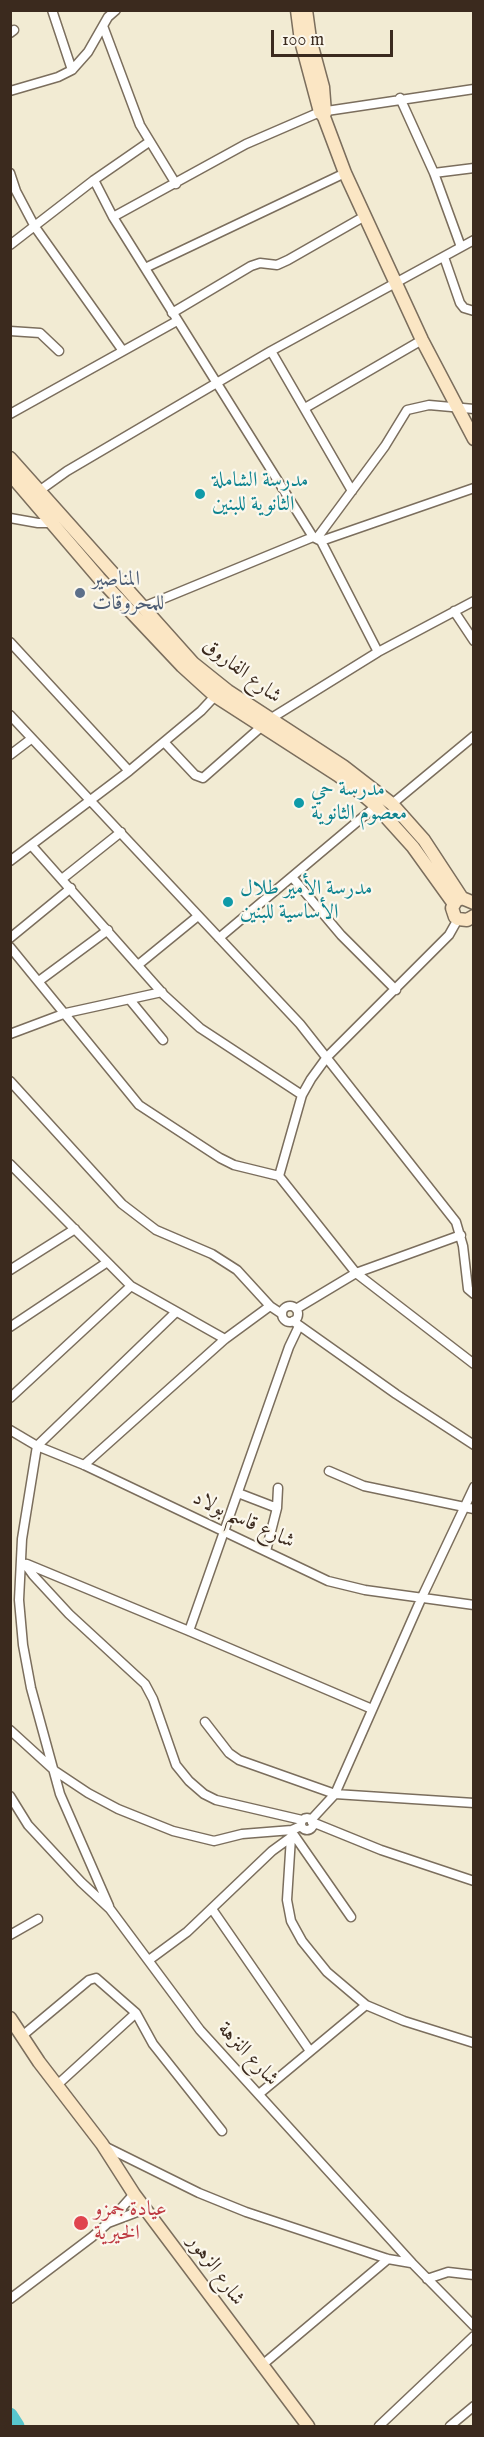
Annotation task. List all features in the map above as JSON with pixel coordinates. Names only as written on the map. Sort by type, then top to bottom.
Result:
[{"type":"street","points":[[52,10],[72,70]]},
{"type":"street","points":[[10,91],[58,77],[72,70],[88,52],[108,14],[116,10]]},
{"type":"street","points":[[297,10],[323,113],[345,173],[422,340],[456,409],[474,439]]},
{"type":"street","points":[[304,34],[306,10]]},
{"type":"street","points":[[103,26],[114,51],[126,92],[149,142],[176,184]]},
{"type":"street","points":[[113,217],[246,144],[323,113],[400,98],[474,89]]},
{"type":"street","points":[[400,98],[434,173],[461,247]]},
{"type":"street","points":[[10,245],[94,180],[149,142]]},
{"type":"street","points":[[434,173],[474,168]]},
{"type":"street","points":[[10,173],[16,191],[35,227],[123,351]]},
{"type":"street","points":[[145,268],[345,173]]},
{"type":"street","points":[[94,180],[113,217],[216,384],[317,539],[378,652]]},
{"type":"street","points":[[10,414],[123,351],[251,266],[260,262],[277,265],[365,216]]},
{"type":"street","points":[[39,492],[67,471],[271,351],[396,285],[474,240]]},
{"type":"street","points":[[444,257],[460,303],[464,308],[474,311]]},
{"type":"street","points":[[10,331],[40,333],[59,351]]},
{"type":"street","points":[[306,408],[422,340]]},
{"type":"street","points":[[271,351],[352,490]]},
{"type":"street","points":[[317,539],[385,446],[407,410],[415,406],[429,405],[474,409]]},
{"type":"street","name":"شارع الفاروق","points":[[10,458],[182,666],[215,696],[344,766],[392,804],[424,840],[467,900]]},
{"type":"street","name":"شارع الفاروق","points":[[10,474],[52,523],[104,574],[143,607],[193,663],[266,723],[376,806],[413,847],[467,900]]},
{"type":"street","points":[[143,607],[317,539],[474,488]]},
{"type":"street","points":[[10,518],[52,523]]},
{"type":"street","points":[[164,742],[195,775],[201,778],[207,776],[266,723],[378,652],[474,601]]},
{"type":"street","points":[[454,611],[474,641]]},
{"type":"street","points":[[10,642],[129,771]]},
{"type":"street","points":[[10,861],[129,771],[201,711],[215,696]]},
{"type":"street","points":[[10,714],[300,1024],[327,1057],[456,1222],[461,1235],[468,1289],[474,1294]]},
{"type":"street","points":[[392,804],[474,736]]},
{"type":"street","points":[[10,755],[31,739]]},
{"type":"street","points":[[219,938],[376,806]]},
{"type":"street","points":[[62,879],[121,832]]},
{"type":"street","points":[[32,846],[162,992],[206,1033],[303,1095]]},
{"type":"street","points":[[292,877],[341,935],[396,990]]},
{"type":"street","points":[[10,938],[71,888]]},
{"type":"street","points":[[279,1176],[303,1095],[327,1057],[449,935],[469,919],[453,912],[467,900]]},
{"type":"street","points":[[138,965],[198,916]]},
{"type":"street","points":[[39,981],[108,930]]},
{"type":"street","points":[[10,947],[139,1105],[220,1158],[234,1165],[279,1176],[356,1273],[474,1364]]},
{"type":"street","points":[[12,1031],[66,1013],[162,992]]},
{"type":"street","points":[[130,1000],[163,1040]]},
{"type":"street","points":[[10,1081],[122,1204],[156,1230],[212,1254],[237,1270],[286,1320],[296,1323],[474,1445]]},
{"type":"street","points":[[10,1164],[131,1286],[225,1340]]},
{"type":"street","points":[[10,1270],[75,1229]]},
{"type":"street","points":[[296,1309],[356,1273],[461,1235]]},
{"type":"street","points":[[10,1327],[106,1263]]},
{"type":"street","points":[[10,1398],[131,1286]]},
{"type":"street","points":[[84,1465],[225,1340],[270,1306]]},
{"type":"street","points":[[282,1314],[288,1306],[296,1309]]},
{"type":"street","points":[[189,1630],[289,1347],[298,1315],[296,1309]]},
{"type":"street","points":[[110,1909],[60,1794],[37,1711],[23,1645],[20,1600],[23,1563],[37,1446],[175,1313]]},
{"type":"street","name":"شارع قاسم بولاد","points":[[11,1432],[328,1581],[365,1590],[474,1605]]},
{"type":"street","points":[[328,1471],[364,1486],[474,1509]]},
{"type":"street","points":[[149,1960],[187,1932],[272,1851],[306,1824],[335,1794],[422,1597],[474,1487]]},
{"type":"street","points":[[266,1551],[277,1508],[278,1488]]},
{"type":"street","points":[[238,1493],[277,1508]]},
{"type":"street","points":[[23,1563],[189,1630],[372,1709]]},
{"type":"street","points":[[23,1563],[69,1614],[145,1684],[153,1699],[176,1765],[204,1794],[216,1800],[306,1824],[474,1881]]},
{"type":"street","points":[[205,1722],[229,1753],[239,1760],[335,1794],[474,1803]]},
{"type":"street","points":[[10,1730],[55,1772],[118,1809],[173,1831],[203,1840],[226,1840],[242,1834],[285,1831],[306,1824]]},
{"type":"street","name":"شارع النزهة","points":[[10,1796],[28,1825],[81,1882],[110,1909],[200,2030],[412,2263],[472,2321]]},
{"type":"street","points":[[293,1836],[351,1917]]},
{"type":"street","points":[[293,1836],[287,1900],[291,1921],[302,1941],[327,1972],[366,2005],[404,2021],[474,2043]]},
{"type":"street","points":[[212,1909],[310,2051]]},
{"type":"street","points":[[10,1935],[38,1919]]},
{"type":"street","points":[[22,2036],[94,1978],[136,2013],[153,2044],[222,2131]]},
{"type":"street","points":[[259,2094],[366,2005]]},
{"type":"street","points":[[56,2086],[136,2013]]},
{"type":"street","name":"شارع الزهور","points":[[10,2018],[56,2086],[102,2144],[134,2194],[308,2427]]},
{"type":"street","points":[[102,2144],[227,2205],[388,2259],[412,2263]]},
{"type":"street","points":[[10,2299],[57,2265],[108,2223],[134,2194]]},
{"type":"street","points":[[108,2223],[145,2209]]},
{"type":"street","points":[[261,2366],[388,2259]]},
{"type":"street","points":[[427,2279],[448,2272],[474,2275]]},
{"type":"street","points":[[379,2427],[474,2336]]},
{"type":"street","points":[[450,2427],[474,2406]]},
{"type":"waterway","points":[[10,2415],[17,2426]]},
{"type":"place","name":"مدرسة الشاملة الثانوية للبنين","points":[[200,494]]},
{"type":"place","name":"المناصير للمحروقات","points":[[80,593]]},
{"type":"place","name":"مدرسة حي معصوم الثانوية","points":[[299,803]]},
{"type":"place","name":"مدرسة الأمير طلال الأساسية للبنين","points":[[228,902]]},
{"type":"place","name":"عيادة جمزو الخيرية","points":[[81,2223]]}]
